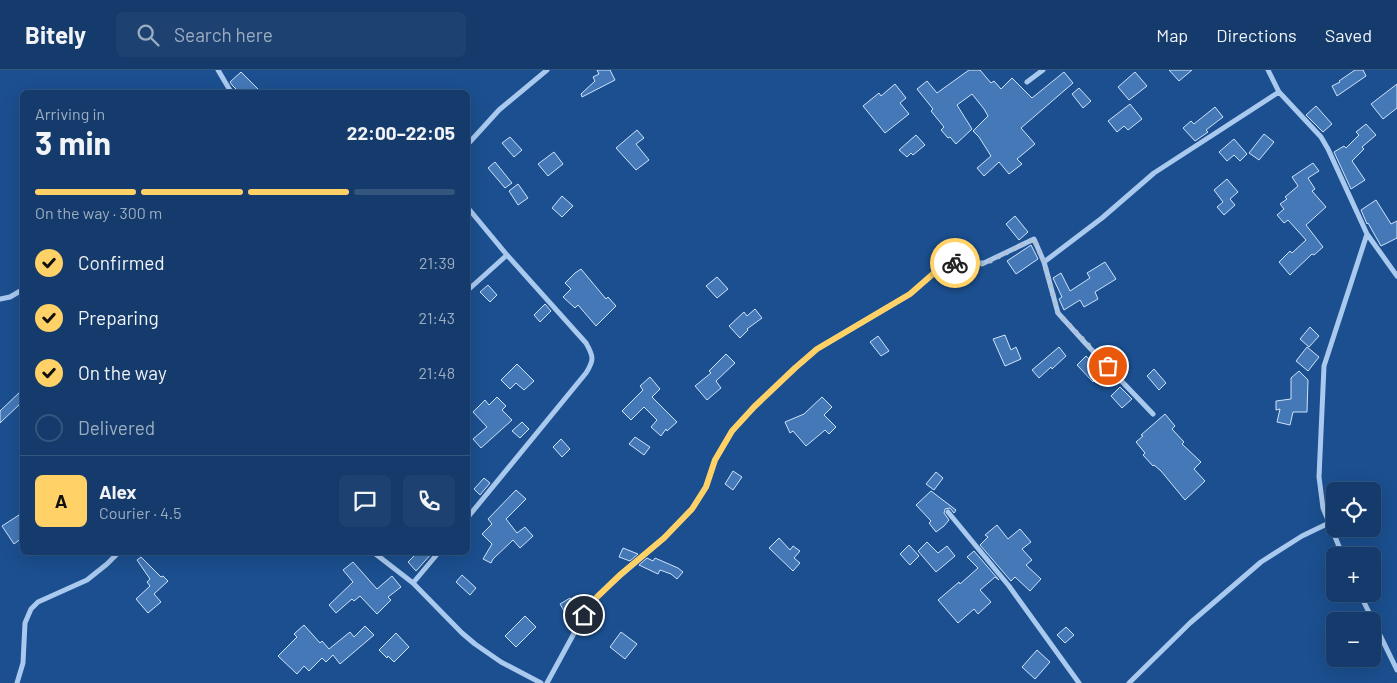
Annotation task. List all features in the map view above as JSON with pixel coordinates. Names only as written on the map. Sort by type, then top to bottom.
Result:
[{"type":"street","points":[[218,70],[230,90]]},
{"type":"street","points":[[470,142],[499,110],[547,70]]},
{"type":"street","points":[[1027,82],[1042,70]]},
{"type":"street","points":[[1268,70],[1280,92],[1321,137],[1367,234],[1397,276]]},
{"type":"street","points":[[1044,262],[1102,218],[1154,173],[1280,92]]},
{"type":"street","points":[[470,210],[507,256],[586,343],[591,352],[593,362],[586,374],[470,515]]},
{"type":"street","points":[[1326,516],[1323,508],[1319,477],[1324,366],[1367,234]]},
{"type":"street","points":[[547,683],[584,615],[597,597],[664,538],[692,509],[706,487],[715,460],[732,431],[754,407],[817,349],[910,294],[942,266],[956,262],[984,264],[1034,239],[1044,262],[1058,313],[1154,414]]},
{"type":"street","points":[[470,288],[507,256]]},
{"type":"street","points":[[0,299],[10,297],[20,291]]},
{"type":"street","points":[[948,512],[1009,586],[1079,683]]},
{"type":"street","points":[[1129,683],[1190,623],[1261,562],[1302,536],[1326,525]]},
{"type":"street","points":[[17,683],[23,663],[25,623],[30,609],[38,602],[87,580],[116,555]]},
{"type":"street","points":[[377,555],[413,583],[475,644],[501,662],[541,683]]},
{"type":"street","points":[[413,583],[436,555]]},
{"type":"street","points":[[1364,602],[1397,670]]},
{"type":"building","points":[[597,70],[610,70],[615,80],[582,97],[581,94],[595,81],[593,77],[599,74]]},
{"type":"building","points":[[969,70],[980,70],[991,83],[994,81],[1001,89],[1012,78],[1032,98],[1064,72],[1073,83],[1021,128],[1035,144],[1017,159],[1022,164],[1009,174],[999,162],[984,176],[977,168],[991,156],[973,131],[988,116],[972,94],[957,105],[972,129],[956,144],[941,130],[944,127],[917,89],[927,81],[937,93]]},
{"type":"building","points":[[1169,70],[1192,70],[1179,81]]},
{"type":"building","points":[[1355,70],[1363,70],[1366,76],[1337,96],[1332,86]]},
{"type":"building","points":[[241,72],[259,90],[237,90],[230,82]]},
{"type":"building","points":[[1135,72],[1147,86],[1129,100],[1118,87]]},
{"type":"building","points":[[895,84],[906,98],[900,103],[909,114],[885,133],[863,106],[879,93],[881,96]]},
{"type":"building","points":[[1397,84],[1397,108],[1383,119],[1371,104]]},
{"type":"building","points":[[1079,88],[1091,101],[1083,108],[1072,94]]},
{"type":"building","points":[[1130,104],[1142,119],[1128,130],[1124,126],[1117,132],[1108,121]]},
{"type":"building","points":[[1316,106],[1332,124],[1323,132],[1306,115]]},
{"type":"building","points":[[1215,107],[1223,117],[1206,130],[1208,132],[1195,141],[1183,128],[1191,121],[1194,124]]},
{"type":"building","points":[[1366,124],[1376,135],[1362,147],[1364,149],[1352,161],[1365,180],[1351,189],[1334,152],[1344,146],[1346,148],[1359,135],[1356,132]]},
{"type":"building","points":[[637,130],[644,138],[636,144],[649,160],[636,170],[616,148]]},
{"type":"building","points":[[1264,134],[1274,142],[1259,160],[1249,153]]},
{"type":"building","points":[[916,135],[925,145],[913,155],[911,153],[907,157],[899,150]]},
{"type":"building","points":[[510,137],[522,150],[514,157],[502,143]]},
{"type":"building","points":[[1234,139],[1247,154],[1240,161],[1234,155],[1227,161],[1219,152]]},
{"type":"building","points":[[554,152],[563,164],[548,176],[538,164]]},
{"type":"building","points":[[495,162],[512,183],[505,188],[488,168]]},
{"type":"building","points":[[1313,163],[1319,171],[1308,178],[1315,189],[1312,191],[1326,207],[1306,225],[1323,247],[1314,255],[1312,254],[1290,275],[1279,262],[1290,251],[1292,253],[1306,240],[1288,220],[1284,223],[1277,215],[1284,209],[1280,204],[1287,199],[1285,197],[1298,186],[1292,177]]},
{"type":"building","points":[[1227,179],[1238,192],[1230,199],[1235,205],[1224,215],[1217,207],[1223,202],[1214,190]]},
{"type":"building","points":[[518,184],[528,198],[518,205],[509,191]]},
{"type":"building","points":[[562,196],[573,206],[562,217],[552,208]]},
{"type":"building","points":[[1376,200],[1391,224],[1397,221],[1397,238],[1381,246],[1367,224],[1361,210]]},
{"type":"building","points":[[1015,216],[1028,232],[1019,240],[1006,224]]},
{"type":"building","points":[[1031,245],[1038,259],[1016,274],[1007,261]]},
{"type":"building","points":[[1105,262],[1116,279],[1095,292],[1098,299],[1084,307],[1080,300],[1064,310],[1059,299],[1062,297],[1053,278],[1061,273],[1070,291],[1090,278],[1087,273]]},
{"type":"building","points":[[581,269],[606,299],[608,297],[616,306],[596,326],[578,305],[575,308],[563,297],[571,289],[565,283]]},
{"type":"building","points":[[717,277],[728,289],[717,298],[706,286]]},
{"type":"building","points":[[488,285],[497,295],[490,302],[480,292]]},
{"type":"building","points":[[545,304],[551,311],[540,322],[534,315]]},
{"type":"building","points":[[755,309],[762,318],[747,329],[740,338],[729,326],[744,312],[747,316]]},
{"type":"building","points":[[1310,327],[1319,336],[1309,347],[1300,339]]},
{"type":"building","points":[[1005,335],[1011,350],[1016,347],[1021,359],[1005,366],[993,339]]},
{"type":"building","points":[[878,336],[889,351],[881,356],[870,342]]},
{"type":"building","points":[[1059,347],[1066,356],[1039,378],[1032,370]]},
{"type":"building","points":[[1307,347],[1319,357],[1308,371],[1296,361]]},
{"type":"building","points":[[726,354],[735,363],[716,381],[721,388],[707,400],[695,386],[711,373],[709,371]]},
{"type":"building","points":[[1086,356],[1103,373],[1093,382],[1077,365]]},
{"type":"building","points":[[517,364],[534,381],[524,390],[516,383],[510,389],[501,380]]},
{"type":"building","points":[[1154,369],[1166,383],[1159,390],[1147,376]]},
{"type":"building","points":[[1299,371],[1308,380],[1307,412],[1293,412],[1290,425],[1277,422],[1280,409],[1276,410],[1276,401],[1291,399],[1291,378]]},
{"type":"building","points":[[650,377],[660,389],[652,397],[677,422],[667,431],[666,429],[661,436],[651,427],[657,420],[644,407],[631,420],[622,411],[643,390],[640,386]]},
{"type":"building","points":[[1120,387],[1132,399],[1122,408],[1111,396]]},
{"type":"building","points":[[20,392],[20,404],[0,423],[0,411]]},
{"type":"building","points":[[497,397],[506,406],[502,410],[512,420],[481,448],[473,439],[487,427],[473,412],[485,400],[489,405]]},
{"type":"building","points":[[822,397],[832,407],[824,415],[836,427],[829,434],[825,430],[806,446],[793,431],[790,433],[785,422],[804,414]]},
{"type":"building","points":[[1165,414],[1175,426],[1172,429],[1184,442],[1182,444],[1201,462],[1194,469],[1205,481],[1185,500],[1161,471],[1153,466],[1143,455],[1145,453],[1136,442],[1143,436],[1141,435]]},
{"type":"building","points":[[522,422],[529,429],[520,438],[512,431]]},
{"type":"building","points":[[635,437],[650,447],[644,455],[629,444]]},
{"type":"building","points":[[561,439],[570,449],[562,457],[553,447]]},
{"type":"building","points":[[733,471],[742,477],[733,490],[725,484]]},
{"type":"building","points":[[936,472],[943,478],[934,490],[926,484]]},
{"type":"building","points":[[484,478],[490,483],[480,495],[474,489]]},
{"type":"building","points":[[516,490],[526,499],[506,519],[517,533],[525,527],[533,536],[520,548],[513,540],[491,563],[483,559],[492,544],[482,534],[492,524],[488,519]]},
{"type":"building","points":[[931,491],[956,510],[954,513],[950,508],[945,509],[944,513],[949,520],[936,532],[929,523],[931,521],[916,505]]},
{"type":"building","points":[[19,515],[20,540],[14,544],[2,526]]},
{"type":"building","points":[[997,525],[1008,539],[1020,529],[1031,542],[1022,549],[1032,560],[1026,565],[1041,579],[1030,591],[1015,577],[1011,581],[980,545],[988,537],[985,535]]},
{"type":"building","points":[[779,538],[790,550],[793,546],[800,551],[794,558],[800,563],[793,571],[769,548]]},
{"type":"building","points":[[927,542],[938,553],[947,546],[955,556],[936,572],[918,551]]},
{"type":"building","points":[[909,545],[919,556],[910,565],[900,554]]},
{"type":"building","points":[[623,548],[638,554],[630,561],[619,557]]},
{"type":"building","points":[[974,551],[999,580],[995,577],[980,590],[991,602],[978,614],[974,609],[958,623],[938,600],[978,568],[967,557]]},
{"type":"building","points":[[415,555],[430,555],[416,571],[408,562]]},
{"type":"building","points":[[141,557],[161,577],[163,576],[168,581],[154,594],[161,602],[148,613],[136,599],[150,586],[147,582],[150,579],[137,560]]},
{"type":"building","points":[[647,558],[653,561],[655,558],[683,572],[677,579],[671,574],[660,570],[658,574],[639,565]]},
{"type":"building","points":[[353,562],[377,589],[392,576],[401,587],[388,597],[391,600],[377,614],[360,596],[354,601],[352,599],[336,613],[329,605],[353,582],[343,570]]},
{"type":"building","points":[[462,575],[476,588],[470,595],[456,582]]},
{"type":"building","points":[[570,598],[577,608],[566,614],[560,604]]},
{"type":"building","points":[[525,616],[536,627],[516,647],[505,636]]},
{"type":"building","points":[[304,625],[320,643],[322,641],[329,649],[350,632],[354,637],[365,626],[374,635],[340,664],[333,655],[326,662],[322,658],[309,671],[304,666],[297,674],[278,656],[297,637],[294,634]]},
{"type":"building","points":[[1066,627],[1074,635],[1065,643],[1057,635]]},
{"type":"building","points":[[621,632],[637,644],[625,659],[610,647]]},
{"type":"building","points":[[396,633],[409,647],[394,662],[379,650]]},
{"type":"building","points":[[1037,650],[1050,662],[1035,679],[1022,667]]},
{"type":"way so far","points":[[955,263],[984,264],[1034,239],[1044,262],[1058,313],[1108,366]]},
{"type":"route","points":[[584,615],[597,597],[664,538],[692,509],[706,487],[715,460],[732,431],[795,368],[817,349],[910,294],[942,266],[955,263]]}]
